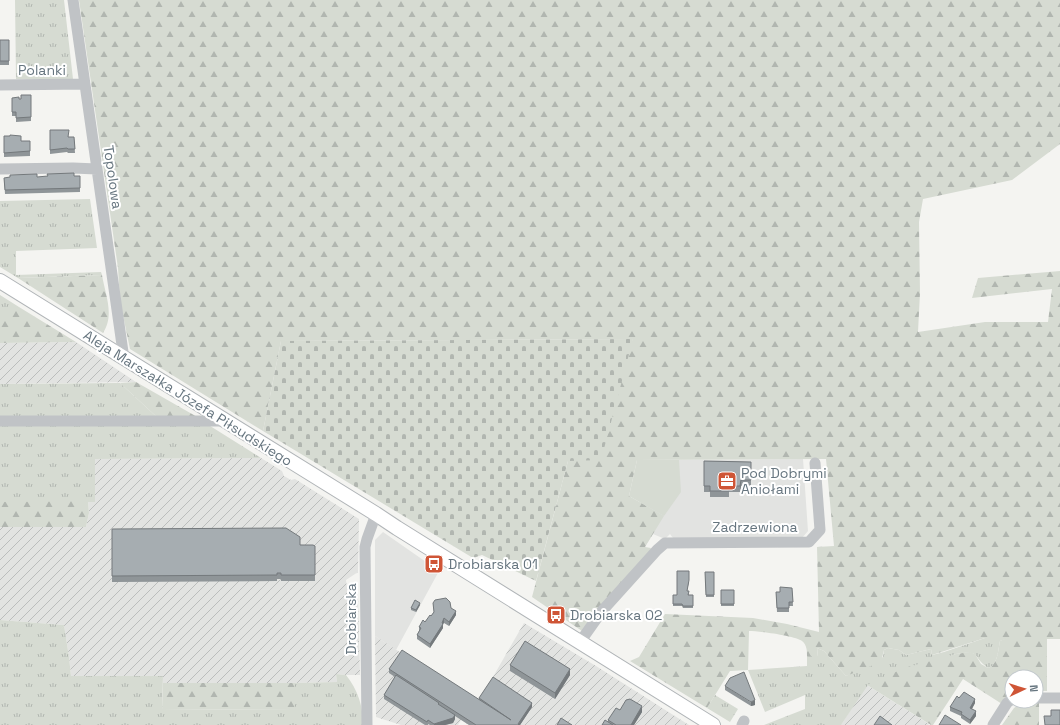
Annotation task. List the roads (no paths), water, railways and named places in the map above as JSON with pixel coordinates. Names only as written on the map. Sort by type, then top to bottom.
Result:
[{"type":"main road","name":"Aleja Marszałka Józefa Piłsudskiego","points":[[2,284],[376,514],[713,725]]},
{"type":"street","name":"Topolowa","points":[[73,0],[124,359]]},
{"type":"street","name":"Polanki","points":[[0,85],[85,84]]},
{"type":"street","points":[[0,169],[97,169]]},
{"type":"street","points":[[0,421],[225,421]]},
{"type":"street","name":"Zadrzewiona","points":[[661,546],[809,542],[820,530],[815,463]]},
{"type":"street","name":"Drobiarska","points":[[367,725],[366,547],[367,539],[376,514]]},
{"type":"street","points":[[580,642],[602,611],[661,546],[769,549]]},
{"type":"street","points":[[1044,698],[1060,698]]},
{"type":"street","points":[[993,725],[1004,708]]},
{"type":"place","name":"Pod Dobrymi Aniołami","points":[[727,481]]},
{"type":"place","name":"Drobiarska 01","points":[[434,564]]},
{"type":"place","name":"Drobiarska 02","points":[[556,615]]}]
